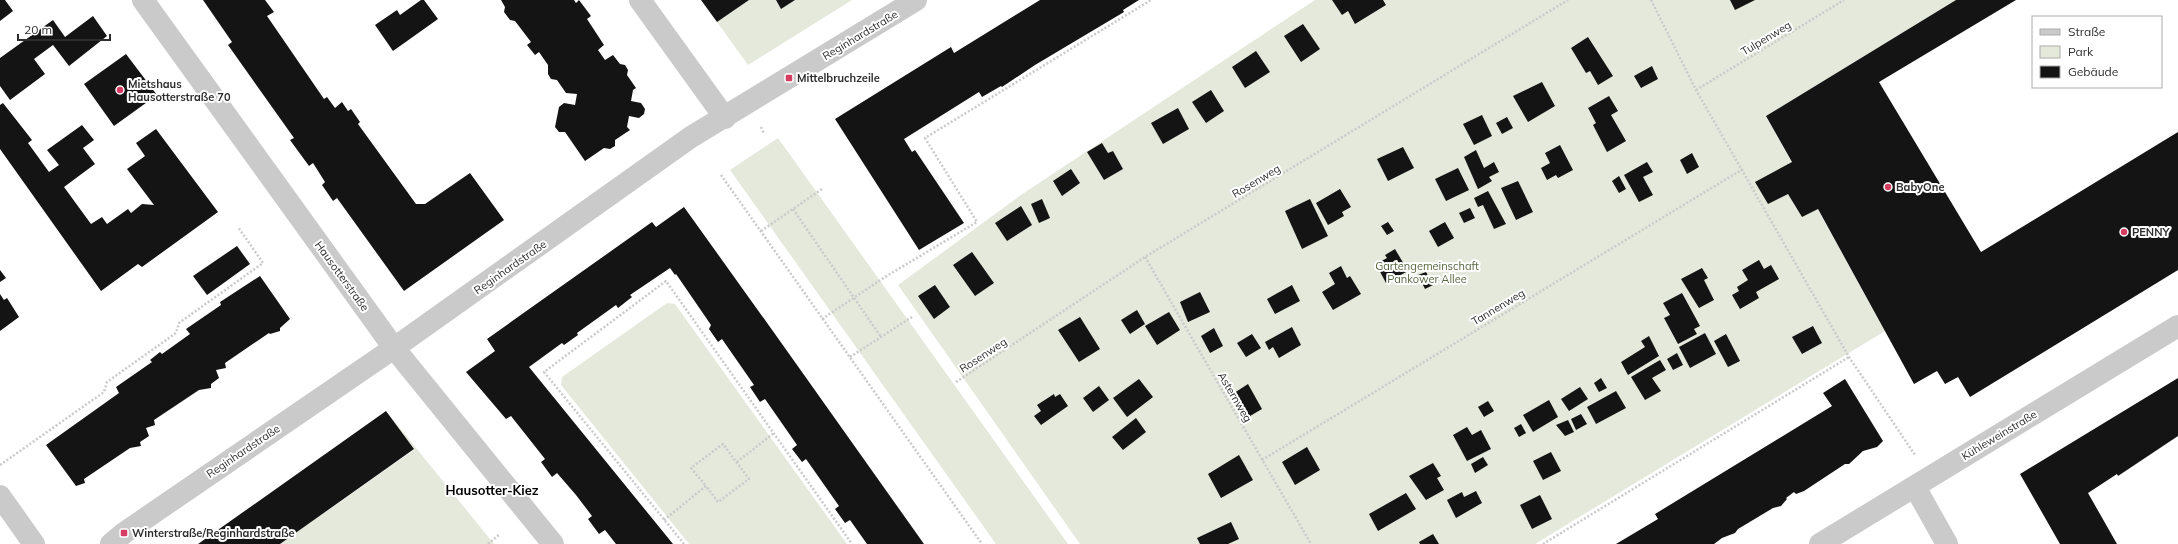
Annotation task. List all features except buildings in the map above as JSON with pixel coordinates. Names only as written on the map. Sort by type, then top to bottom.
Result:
[{"type":"street","name":"Hausotterstraße","points":[[143,0],[394,348],[553,544]]},
{"type":"street","points":[[640,0],[725,118]]},
{"type":"street","name":"Reginhardstraße","points":[[111,544],[124,533],[394,348],[692,137],[916,0]]},
{"type":"street","name":"Kühleweinstraße","points":[[1820,544],[2178,326]]},
{"type":"street","points":[[1914,487],[1948,544]]},
{"type":"street","points":[[0,496],[34,544]]},
{"type":"path","points":[[822,319],[853,298],[977,222],[925,138],[1151,0]]},
{"type":"path","name":"Rosenweg","points":[[956,382],[1145,257],[1568,0]]},
{"type":"path","points":[[1651,0],[1696,90],[1743,169],[1849,357],[1913,452]]},
{"type":"path","name":"Tulpenweg","points":[[1696,90],[1844,0]]},
{"type":"path","name":"Tannenweg","points":[[1262,460],[1743,169]]},
{"type":"path","points":[[721,175],[982,544]]},
{"type":"path","points":[[761,231],[822,189]]},
{"type":"path","points":[[793,209],[881,337]]},
{"type":"path","points":[[0,465],[104,392],[107,382],[176,334],[179,323],[263,263],[238,227]]},
{"type":"path","name":"Asternweg","points":[[1145,257],[1311,544]]},
{"type":"path","points":[[684,544],[544,372],[666,281],[852,544]]},
{"type":"path","points":[[850,357],[912,317]]},
{"type":"path","points":[[1543,544],[1849,357]]},
{"type":"path","points":[[737,462],[774,433]]},
{"type":"path","points":[[723,444],[749,478],[718,502],[706,486],[691,468],[723,444]]},
{"type":"path","points":[[664,520],[706,486]]},
{"type":"path","points":[[488,544],[500,534]]},
{"type":"green space","points":[[749,0],[776,0],[781,8],[795,0],[852,0],[748,65],[717,22]]},
{"type":"green space","name":"Gartengemeinschaft Pankower Allee","points":[[1315,0],[1956,0],[1766,116],[1885,331],[1535,544],[1080,544],[898,285],[1021,195]]},
{"type":"green space","points":[[778,138],[1068,544],[996,544],[730,170]]},
{"type":"green space","points":[[667,303],[675,304],[847,544],[689,544],[561,385],[562,377]]},
{"type":"green space","points":[[386,411],[494,544],[280,544],[414,450]]},
{"type":"place","name":"Mittelbruchzeile","points":[[789,78]]},
{"type":"place","name":"Mietshaus Hausotterstraße 70","points":[[120,90]]},
{"type":"place","name":"BabyOne","points":[[1888,187]]},
{"type":"place","name":"PENNY","points":[[2124,232]]},
{"type":"place","name":"Winterstraße/Reginhardstraße","points":[[124,533]]},
{"type":"district","name":"Hausotter-Kiez","points":[[492,490]]}]
